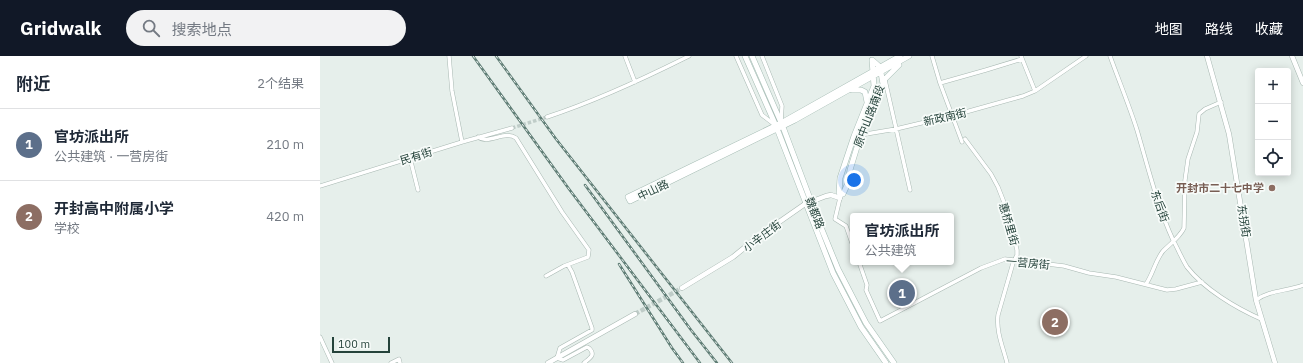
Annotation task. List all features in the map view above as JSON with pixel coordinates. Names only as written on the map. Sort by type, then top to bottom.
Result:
[{"type":"main road","name":"魏都路","points":[[746,56],[833,273],[861,327],[886,363]]},
{"type":"main road","name":"魏都路","points":[[752,56],[782,125],[838,269],[866,323],[894,363]]},
{"type":"main road","name":"中山路","points":[[776,128],[628,197],[630,201],[776,128],[782,125],[849,90],[900,56]]},
{"type":"main road","name":"中山路","points":[[880,70],[909,56]]},
{"type":"main road","points":[[884,81],[893,70],[909,56]]},
{"type":"main road","name":"原中山路南段","points":[[841,196],[848,183],[850,170],[861,135],[884,81],[880,70],[872,58]]},
{"type":"main road","name":"原中山路南段","points":[[841,196],[839,193],[840,178],[854,136],[874,86],[872,58]]},
{"type":"main road","name":"中山路","points":[[782,125],[874,74]]},
{"type":"main road","points":[[849,90],[861,90],[866,94],[867,103]]},
{"type":"street","points":[[449,56],[452,91],[462,142]]},
{"type":"street","points":[[625,56],[635,82]]},
{"type":"street","points":[[547,117],[577,107],[635,82],[689,56]]},
{"type":"street","points":[[736,56],[762,115],[776,128]]},
{"type":"street","points":[[762,56],[782,106],[782,125]]},
{"type":"street","name":"惠桥里街","points":[[932,56],[952,116],[964,140],[991,174],[998,186],[1007,210],[1016,242],[1017,255],[1014,260],[997,321],[1000,339],[1007,363]]},
{"type":"street","name":"新政南街","points":[[854,136],[896,129],[952,116],[1023,96],[1034,91],[1086,56]]},
{"type":"street","name":"东后街","points":[[1110,56],[1133,117],[1158,202],[1187,266],[1202,282],[1230,303],[1261,319]]},
{"type":"street","name":"东拐街","points":[[1207,56],[1221,102],[1231,144],[1256,300],[1275,363]]},
{"type":"street","points":[[1292,56],[1303,83]]},
{"type":"street","points":[[940,82],[986,70],[1022,57],[1034,91]]},
{"type":"street","points":[[884,81],[910,190]]},
{"type":"street","points":[[1146,284],[1151,277],[1156,262],[1184,228],[1185,180],[1188,159],[1197,132],[1198,116],[1202,110],[1221,102]]},
{"type":"street","name":"民有街","points":[[320,186],[478,137],[512,128]]},
{"type":"street","points":[[478,137],[482,140],[510,135],[516,138],[562,212],[589,250],[588,256],[546,276]]},
{"type":"street","points":[[410,158],[418,190]]},
{"type":"street","name":"小辛庄街","points":[[682,288],[733,257],[759,236],[805,204],[826,196],[841,196]]},
{"type":"street","points":[[841,196],[835,219],[846,226],[850,237]]},
{"type":"street","name":"一营房街","points":[[859,265],[867,285],[866,290],[880,321],[986,266],[1001,260],[1014,260],[1028,263],[1064,266],[1170,290],[1202,282]]},
{"type":"street","points":[[557,358],[560,348],[592,330],[572,272],[568,265]]},
{"type":"street","points":[[1256,300],[1266,294],[1303,286]]},
{"type":"street","points":[[548,363],[635,314]]},
{"type":"street","points":[[320,337],[332,363]]},
{"type":"street","points":[[557,358],[563,360],[587,347],[592,352],[592,356],[584,363]]},
{"type":"street","points":[[391,363],[400,361]]},
{"type":"tunnel","points":[[512,128],[547,117]]},
{"type":"tunnel","points":[[635,314],[682,288]]},
{"type":"railway","points":[[473,56],[569,189],[700,363]]},
{"type":"railway","points":[[496,56],[556,139],[732,363]]},
{"type":"railway","points":[[585,185],[691,330],[717,363]]},
{"type":"railway","points":[[619,264],[683,363]]},
{"type":"place","name":"开封市二十七中学","points":[[1272,188]]},
{"type":"place","name":"官坊派出所","points":[[902,293]]},
{"type":"place","name":"开封高中附属小学","points":[[1055,322]]}]
